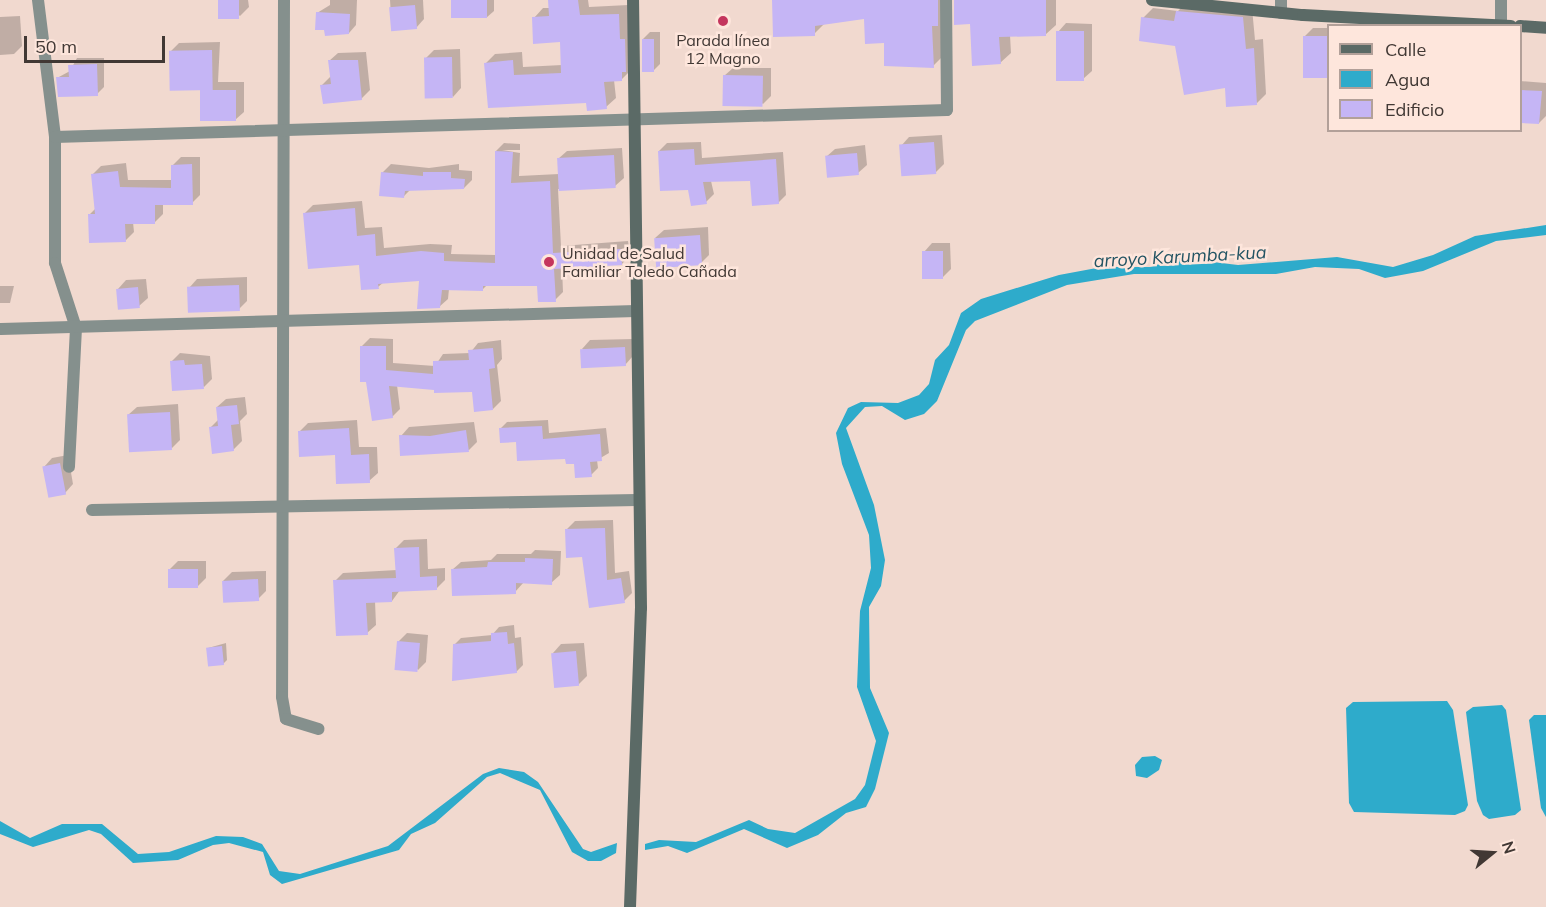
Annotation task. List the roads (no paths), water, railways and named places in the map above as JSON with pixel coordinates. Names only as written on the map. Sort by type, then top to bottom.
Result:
[{"type":"street","points":[[38,0],[55,137],[55,263],[76,328],[69,466]]},
{"type":"street","points":[[284,0],[280,507],[282,697],[286,719],[319,729]]},
{"type":"street","points":[[630,907],[640,619],[633,0]]},
{"type":"street","points":[[55,137],[635,117],[947,110],[946,0]]},
{"type":"street","points":[[1152,0],[1281,6],[1489,24]]},
{"type":"street","points":[[1501,0],[1501,24]]},
{"type":"street","points":[[1522,26],[1546,27]]},
{"type":"street","points":[[1,329],[281,323],[636,311]]},
{"type":"street","points":[[92,510],[637,500]]},
{"type":"water","points":[[1546,225],[1546,235],[1496,241],[1423,271],[1385,278],[1359,269],[1315,267],[1276,274],[1134,274],[1067,285],[975,321],[966,330],[937,401],[924,414],[905,420],[882,406],[865,407],[846,428],[874,505],[885,560],[881,586],[869,607],[870,688],[889,733],[875,789],[866,807],[846,813],[818,835],[787,848],[744,829],[687,853],[668,846],[645,850],[645,844],[659,840],[696,842],[749,820],[768,829],[795,833],[855,799],[865,785],[876,741],[857,687],[860,611],[871,568],[869,535],[842,464],[836,433],[848,408],[861,402],[898,403],[919,395],[929,384],[935,360],[949,345],[961,313],[981,299],[1059,275],[1102,267],[1150,267],[1179,258],[1238,265],[1337,257],[1393,267],[1433,255],[1475,236]]},
{"type":"water","points":[[1447,701],[1453,710],[1468,805],[1465,811],[1455,815],[1354,812],[1349,803],[1346,708],[1353,702]]},
{"type":"water","points":[[1502,705],[1506,710],[1521,810],[1515,815],[1489,819],[1483,815],[1477,801],[1466,712],[1473,707]]},
{"type":"water","points":[[1534,715],[1546,715],[1546,817],[1541,808],[1529,720]]},
{"type":"water","points":[[1155,756],[1162,760],[1159,770],[1147,778],[1136,776],[1135,765],[1142,757]]},
{"type":"water","points":[[499,768],[524,772],[538,782],[583,849],[591,852],[617,843],[616,853],[601,861],[588,861],[572,852],[540,790],[500,773],[487,777],[435,823],[411,834],[399,850],[282,884],[270,875],[263,852],[229,843],[213,845],[178,860],[133,863],[101,834],[89,830],[33,847],[0,834],[0,821],[30,838],[62,824],[102,824],[138,854],[169,852],[216,836],[243,837],[262,844],[279,871],[300,874],[388,846],[483,774]]},
{"type":"place","name":"Parada línea 12 Magno","points":[[723,21]]},
{"type":"place","name":"Unidad de Salud Familiar Toledo Cañada","points":[[549,262]]},
{"type":"water label","name":"arroyo Karumba-kua","points":[[1180,257]]}]
